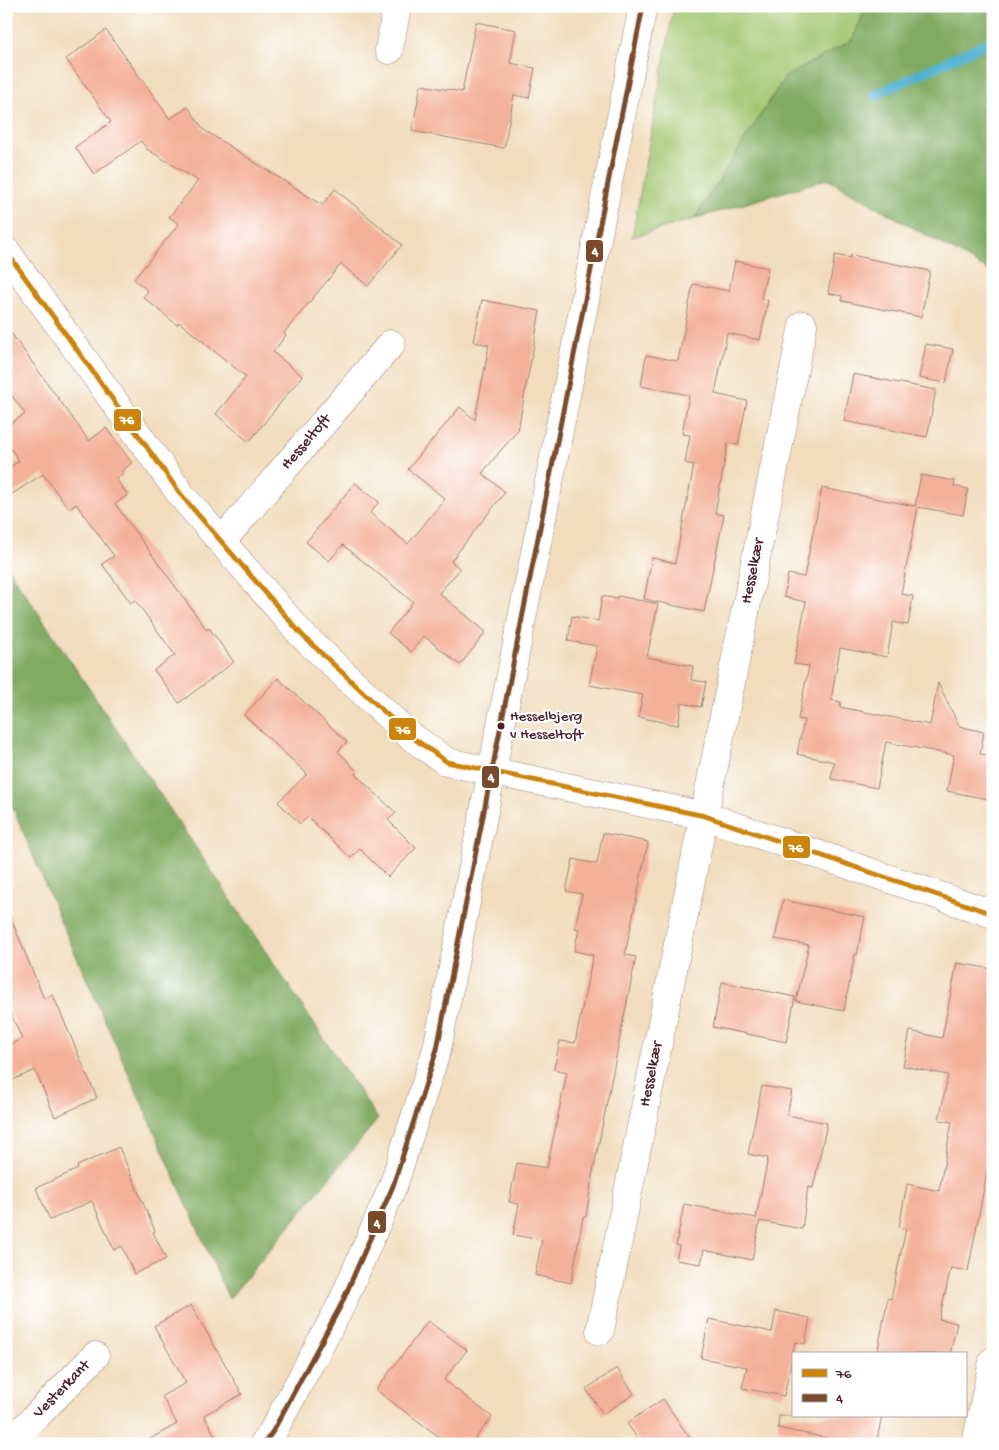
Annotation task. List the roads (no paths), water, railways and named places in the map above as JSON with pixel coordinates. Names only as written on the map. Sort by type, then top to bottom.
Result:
[{"type":"street","points":[[389,50],[397,6]]},
{"type":"street","points":[[273,1439],[341,1305],[393,1186],[437,1048],[643,6]]},
{"type":"street","points":[[6,250],[182,496],[302,635],[409,735],[447,762],[704,816],[993,914]]},
{"type":"street","name":"Hesselkær","points":[[600,1331],[803,325]]},
{"type":"street","name":"Hesseltoft","points":[[222,541],[391,344]]},
{"type":"street","name":"Vesterkant","points":[[10,1444],[95,1356]]},
{"type":"street","points":[[976,1444],[993,1361]]},
{"type":"waterway","points":[[875,95],[993,40]]},
{"type":"place","name":"Hesselbjerg v Hesseltoft","points":[[501,726]]}]
